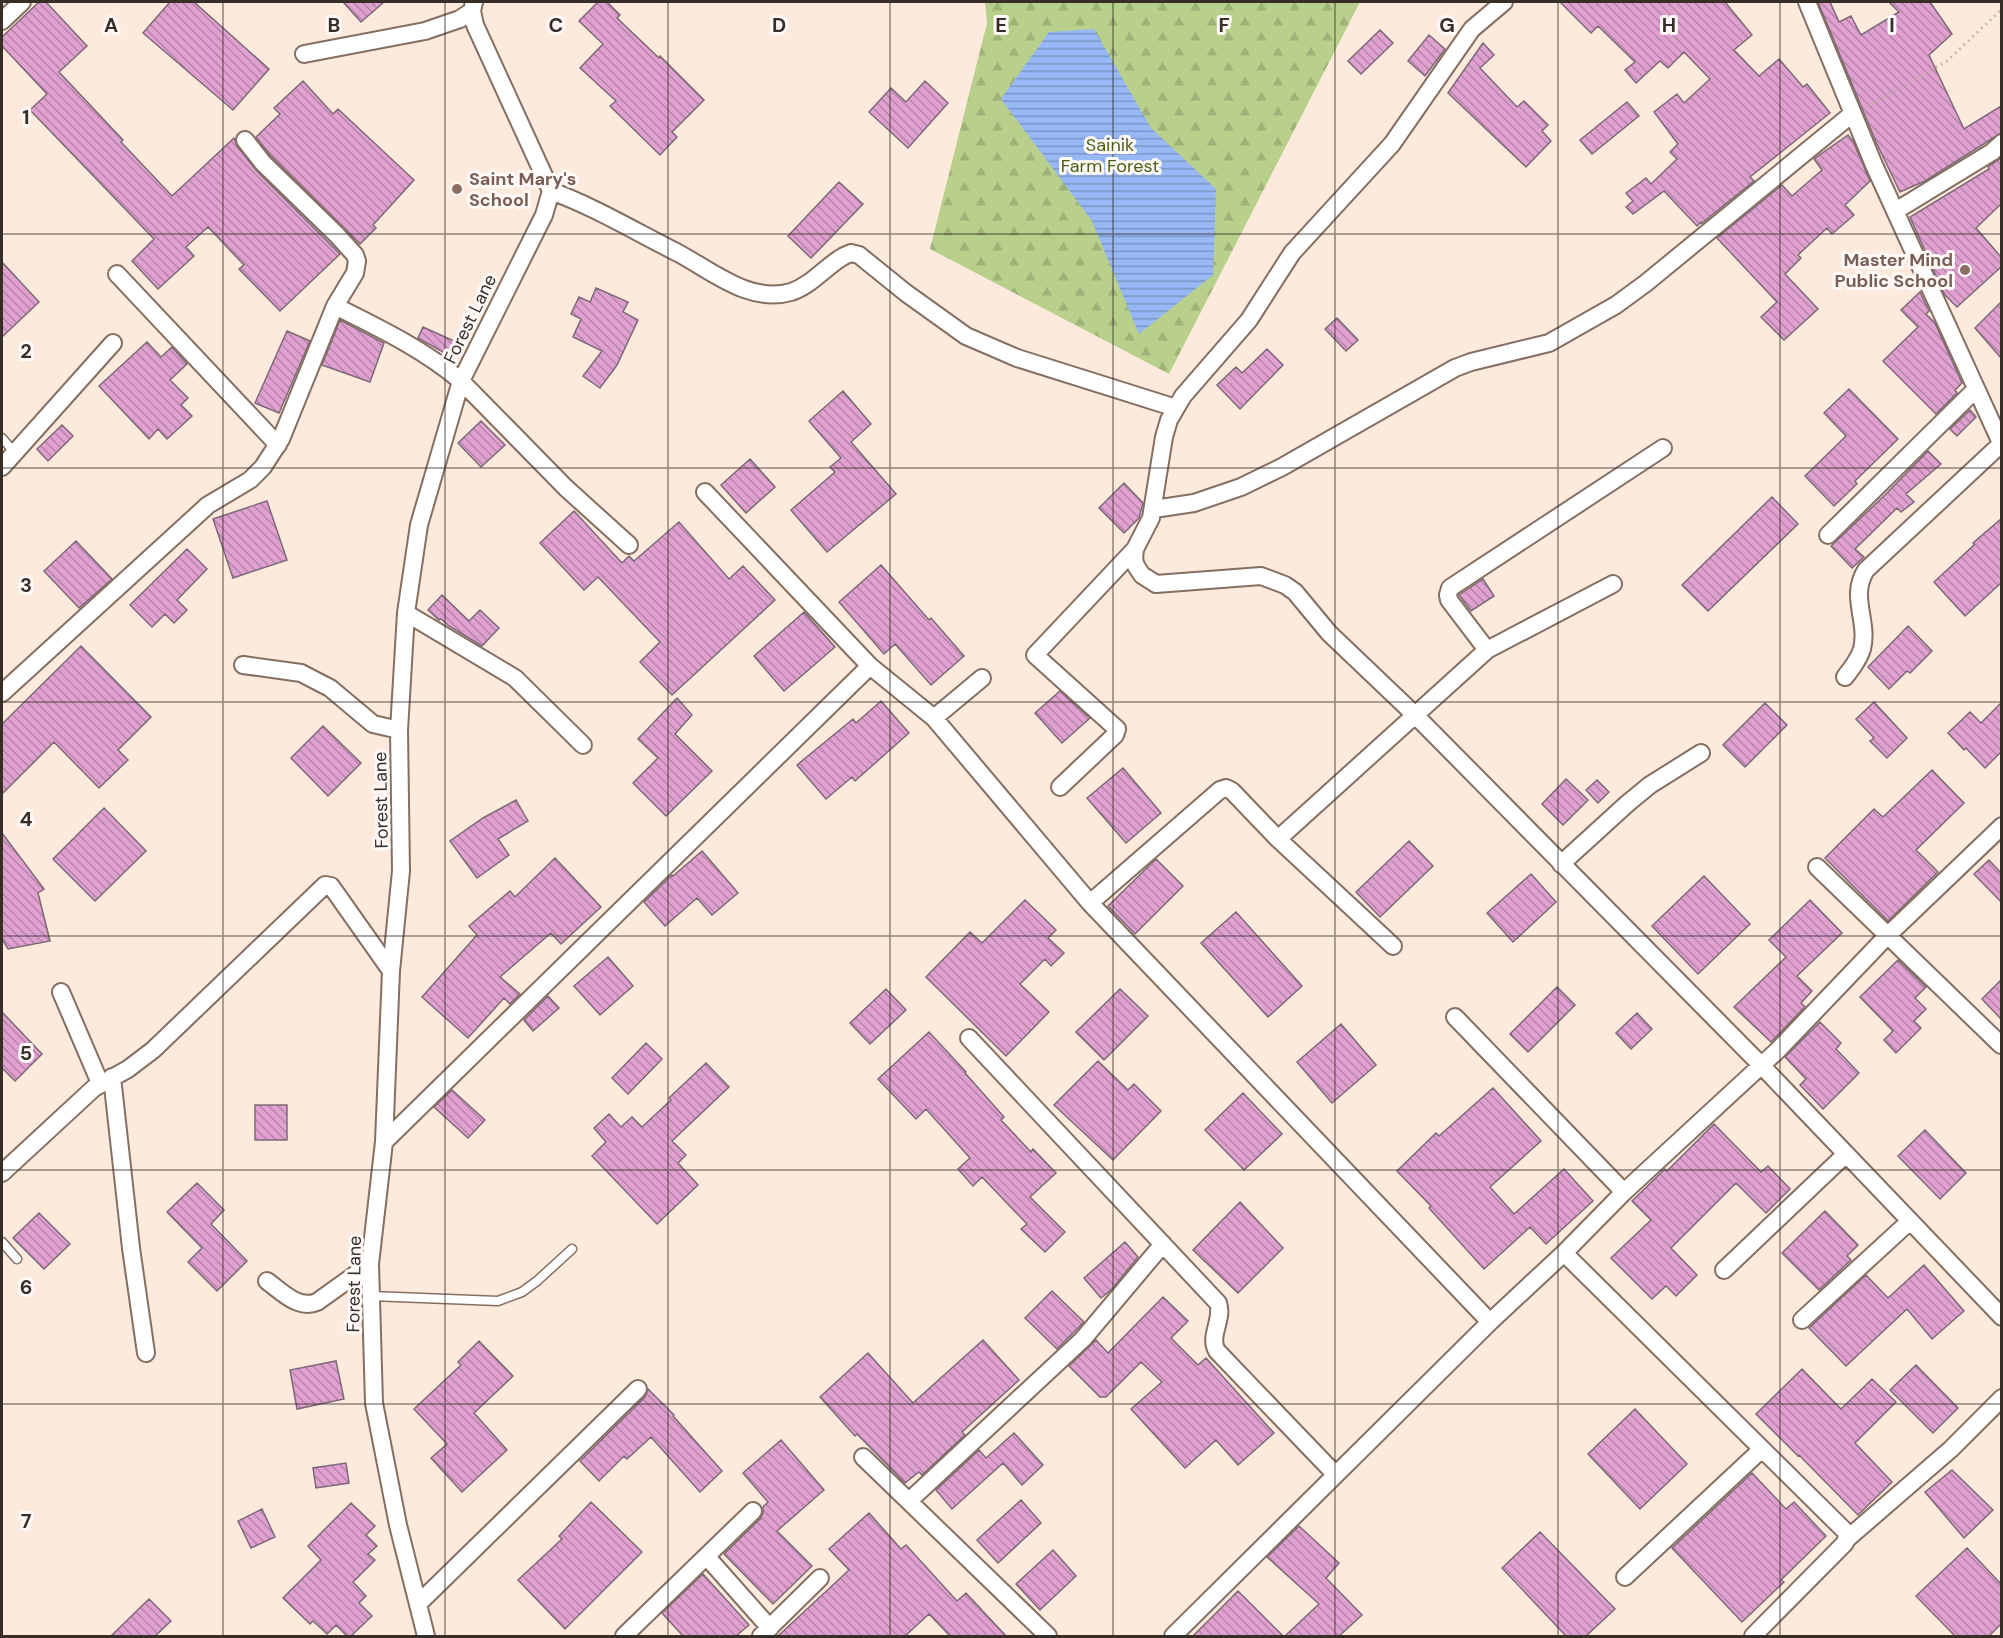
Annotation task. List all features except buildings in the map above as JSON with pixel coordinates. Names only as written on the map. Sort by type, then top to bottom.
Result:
[{"type":"street","points":[[2,21],[22,2]]},
{"type":"street","points":[[1060,787],[1115,735],[1117,729],[1035,655],[1135,549],[1148,526],[1154,509],[1164,437],[1169,420],[1200,374],[1249,320],[1292,253],[1392,144],[1472,28],[1504,2]]},
{"type":"street","points":[[1807,2],[1874,165],[2001,445],[1866,570],[1858,587],[1862,650],[1856,663],[1845,677]]},
{"type":"street","points":[[473,4],[475,25],[551,190],[681,255],[723,280],[773,295],[792,291],[805,285],[850,253],[859,255],[906,293],[966,336],[1017,358],[1176,408]]},
{"type":"street","points":[[304,54],[425,31],[460,19],[473,4]]},
{"type":"street","points":[[1154,509],[1194,503],[1241,487],[1282,467],[1455,368],[1538,347],[1560,338],[1631,295],[1852,114]]},
{"type":"street","points":[[2,693],[208,504],[258,473],[278,445],[335,306],[355,273],[357,261],[355,255],[263,163],[245,140]]},
{"type":"street","points":[[1902,207],[1992,152],[2001,143]]},
{"type":"street","name":"Forest Lane","points":[[426,1636],[399,1525],[374,1403],[370,1264],[384,1142],[391,970],[401,871],[399,730],[406,613],[419,525],[461,381],[544,215],[551,190]]},
{"type":"street","points":[[117,274],[278,445]]},
{"type":"street","points":[[335,306],[403,341],[428,356],[461,381],[566,488],[629,545]]},
{"type":"street","points":[[2,467],[113,342]]},
{"type":"street","points":[[1828,535],[1976,389]]},
{"type":"street","points":[[1488,650],[1449,600],[1450,588],[1663,448]]},
{"type":"street","points":[[705,492],[870,666],[934,718],[1090,903],[1490,1322]]},
{"type":"street","points":[[1135,549],[1136,566],[1142,575],[1156,584],[1261,576],[1285,585],[1294,592],[1329,633],[1415,715],[1761,1065],[2001,1317]]},
{"type":"street","points":[[1278,839],[1488,650],[1613,584]]},
{"type":"street","points":[[406,613],[515,678],[583,745]]},
{"type":"street","points":[[243,665],[301,673],[330,688],[373,724],[399,730]]},
{"type":"street","points":[[384,1142],[870,666]]},
{"type":"street","points":[[934,718],[982,678]]},
{"type":"street","points":[[1561,864],[1638,795],[1701,753]]},
{"type":"street","points":[[1090,903],[1223,789],[1232,791],[1278,839],[1393,946]]},
{"type":"street","points":[[1173,1636],[1490,1322],[1564,1253],[1624,1192],[1761,1065],[1887,936],[2001,826]]},
{"type":"street","points":[[1817,867],[2001,1045]]},
{"type":"street","points":[[2,1173],[106,1080],[138,1062],[161,1043],[325,885],[332,886],[391,970]]},
{"type":"street","points":[[61,992],[106,1080],[146,1353]]},
{"type":"street","points":[[1455,1017],[1624,1192]]},
{"type":"street","points":[[969,1038],[1218,1303],[1221,1316],[1214,1341],[1217,1351],[1335,1474]]},
{"type":"street","points":[[1724,1270],[1846,1154]]},
{"type":"street","points":[[1802,1320],[1910,1221]]},
{"type":"street","points":[[909,1501],[1083,1339],[1163,1244]]},
{"type":"street","points":[[1564,1253],[1840,1525],[1847,1539]]},
{"type":"street","points":[[267,1281],[295,1301],[310,1305],[370,1264]]},
{"type":"street","points":[[419,1603],[638,1389]]},
{"type":"street","points":[[1754,1636],[1847,1539],[1951,1449],[2001,1398]]},
{"type":"street","points":[[1625,1577],[1762,1449]]},
{"type":"street","points":[[863,1457],[1048,1636]]},
{"type":"street","points":[[624,1636],[753,1510]]},
{"type":"street","points":[[707,1557],[765,1632],[820,1578]]},
{"type":"lane","points":[[2,438],[15,453]]},
{"type":"lane","points":[[2,1242],[17,1259]]},
{"type":"lane","points":[[371,1296],[498,1301],[522,1292],[572,1249]]},
{"type":"path","points":[[1852,114],[1947,61],[2001,9]]},
{"type":"green space","name":"Sainik Farm Forest","points":[[985,2],[1360,2],[1169,374],[930,249],[987,23]]},
{"type":"water","points":[[1094,29],[1151,128],[1216,189],[1213,275],[1139,334],[1092,221],[1001,99],[1049,32]]},
{"type":"place","name":"Saint Mary's School","points":[[457,189]]},
{"type":"place","name":"Master Mind Public School","points":[[1965,270]]}]
